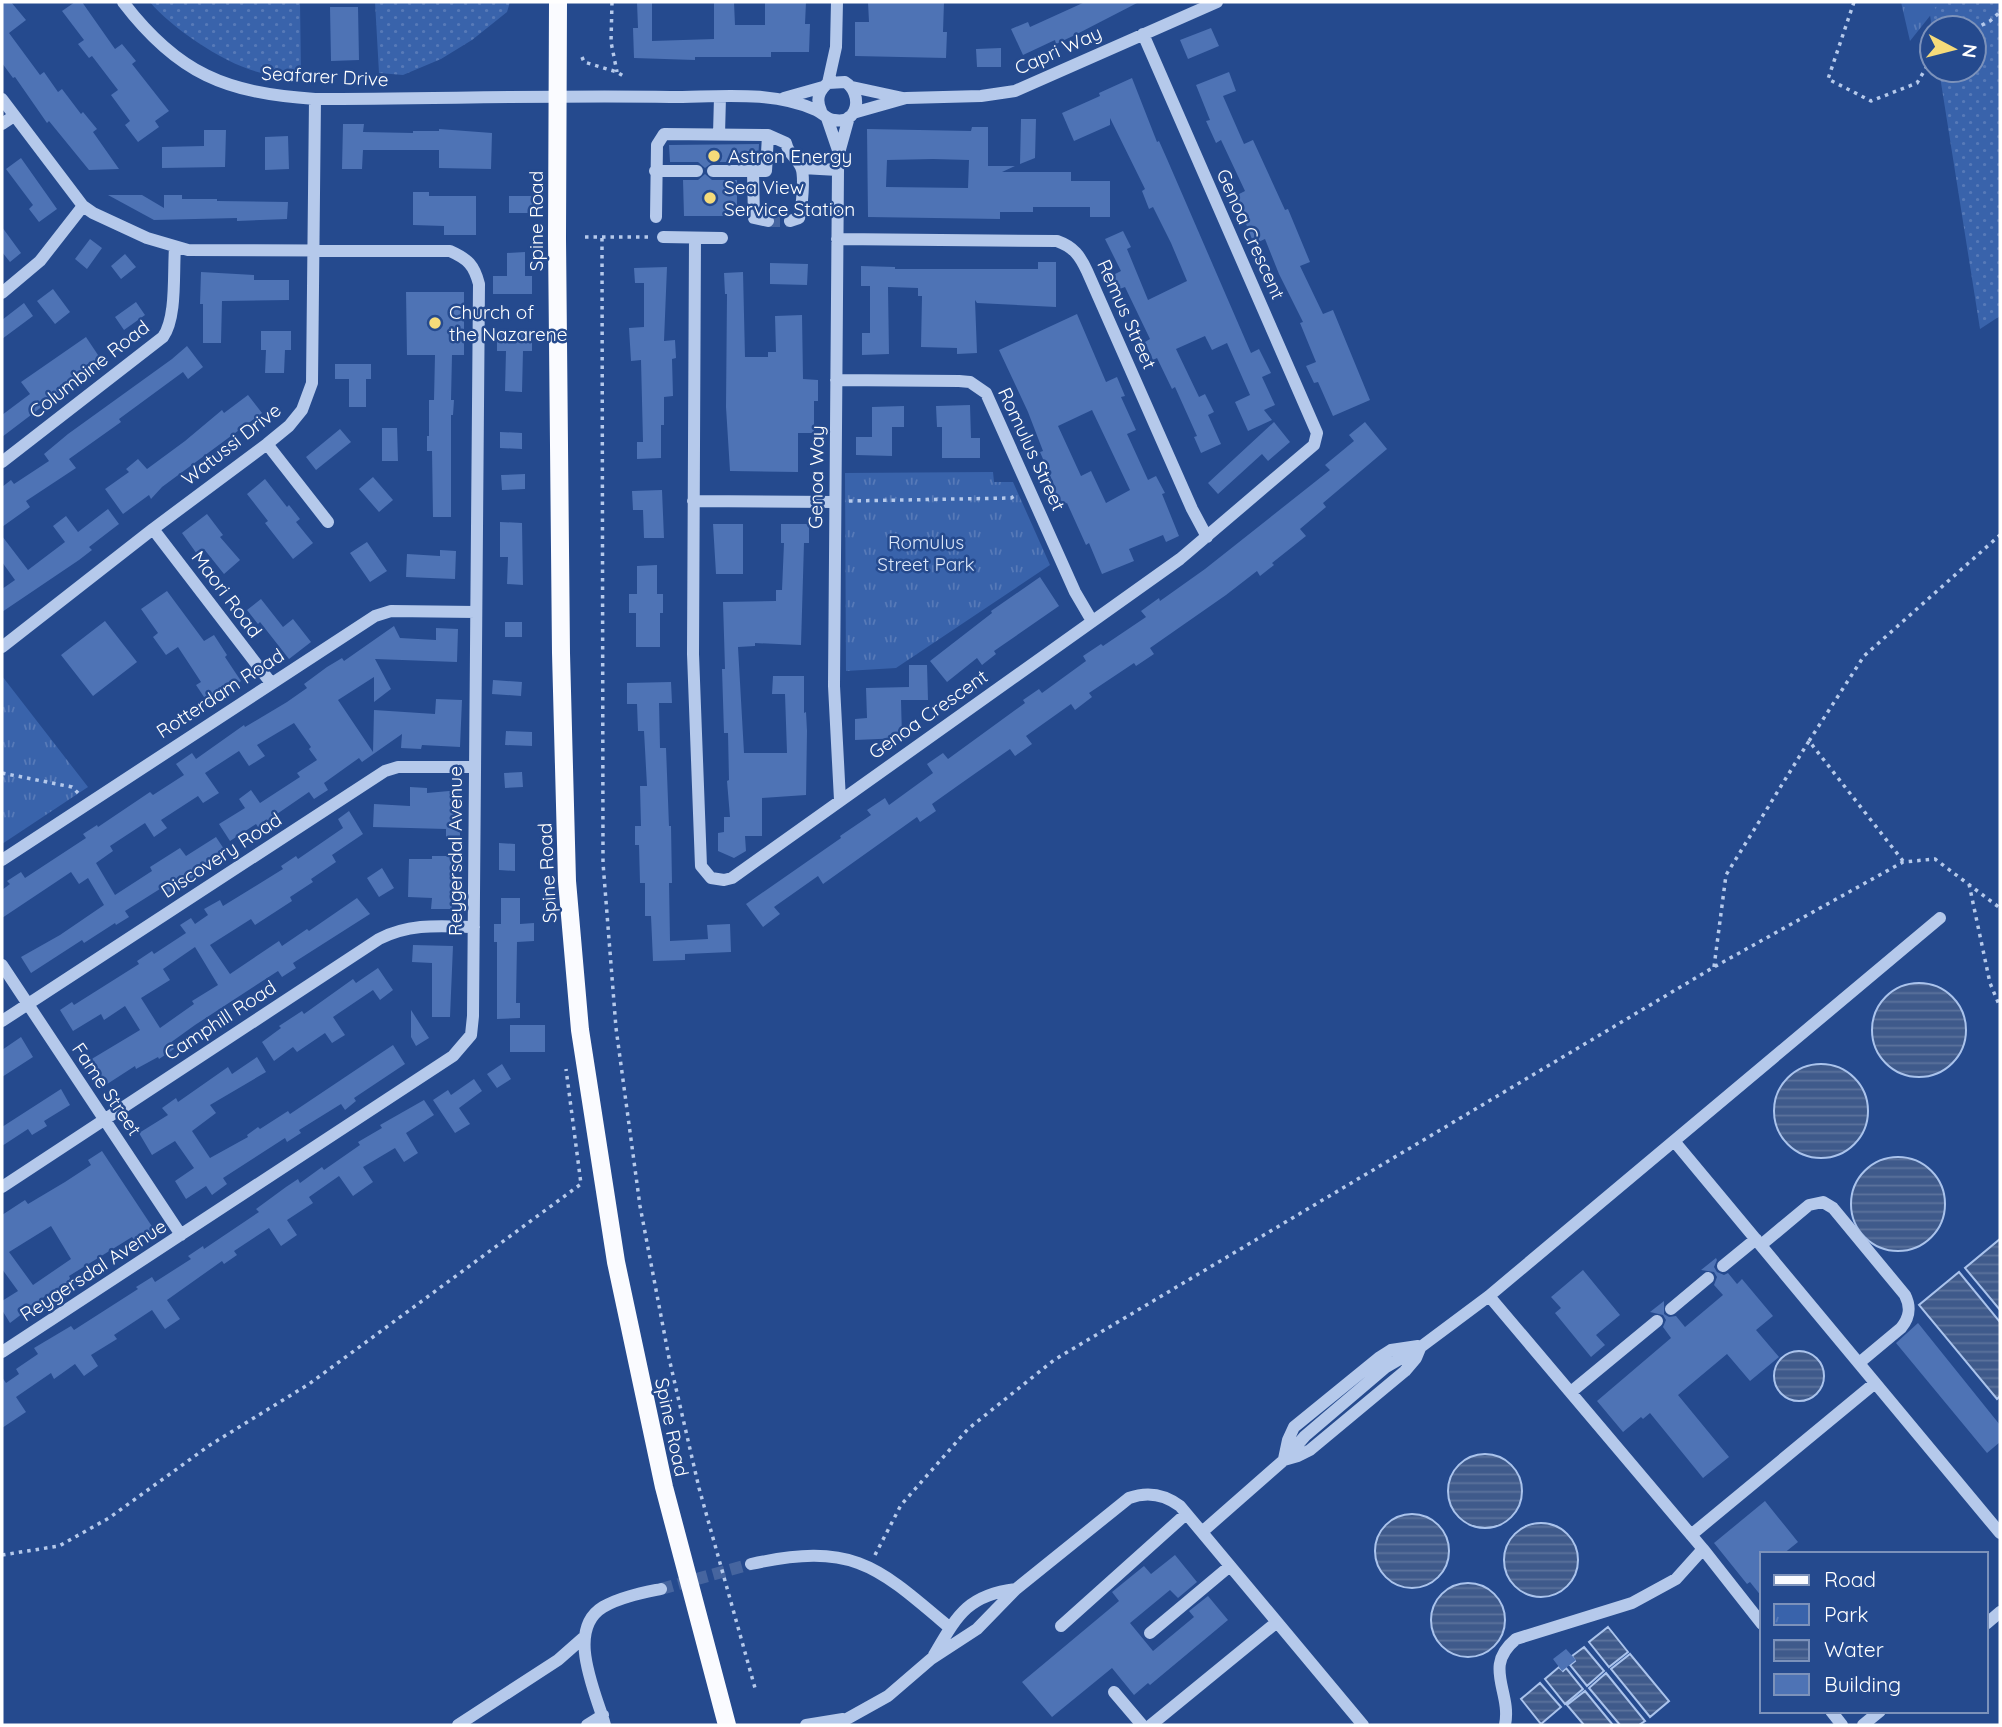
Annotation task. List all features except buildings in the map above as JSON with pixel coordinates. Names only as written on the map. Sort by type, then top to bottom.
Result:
[{"type":"main road","name":"Spine Road","points":[[558,2],[557,252],[561,653],[567,881],[579,1017],[616,1262],[664,1487],[727,1725]]},
{"type":"street","name":"Seafarer Drive","points":[[123,2],[162,46],[197,72],[247,91],[315,99],[558,96]]},
{"type":"street","points":[[783,98],[838,121],[851,115],[857,98],[840,68],[836,47],[837,2]]},
{"type":"street","name":"Capri Way","points":[[848,85],[906,98],[981,96],[1015,90],[1217,2]]},
{"type":"street","name":"Genoa Crescent","points":[[695,238],[693,654],[701,866],[711,878],[732,878],[1207,537],[1314,445],[1317,433],[1143,34]]},
{"type":"street","points":[[824,115],[818,99],[826,85],[836,47]]},
{"type":"street","points":[[558,96],[783,98],[826,85],[848,85]]},
{"type":"street","points":[[719,134],[720,97]]},
{"type":"street","name":"Capri Way","points":[[851,115],[906,98]]},
{"type":"street","points":[[2,99],[83,206],[109,221],[175,248],[188,250],[313,251]]},
{"type":"street","name":"Watussi Drive","points":[[2,647],[267,444],[289,426],[302,410],[312,383],[315,99]]},
{"type":"street","name":"Genoa Way","points":[[824,115],[839,153]]},
{"type":"street","name":"Genoa Way","points":[[840,800],[834,686],[838,170],[839,153],[851,115]]},
{"type":"street","points":[[2,124],[14,116]]},
{"type":"street","points":[[656,216],[657,145],[664,134],[768,135],[786,143],[787,149],[802,168],[802,210],[799,218],[790,221]]},
{"type":"street","points":[[713,171],[765,172],[768,169],[768,135]]},
{"type":"street","points":[[802,168],[838,170]]},
{"type":"street","points":[[655,171],[697,171]]},
{"type":"street","points":[[753,172],[754,218],[768,221]]},
{"type":"street","points":[[2,293],[40,261],[83,206]]},
{"type":"street","points":[[663,237],[722,238]]},
{"type":"street","name":"Remus Street","points":[[837,239],[1057,241],[1069,245],[1079,255],[1087,271],[1192,509],[1207,537]]},
{"type":"street","name":"Columbine Road","points":[[2,463],[163,337],[168,330],[172,312],[175,248]]},
{"type":"street","name":"Reygersdal Avenue","points":[[2,1352],[453,1056],[471,1035],[479,284],[475,268],[470,261],[450,251],[313,251]]},
{"type":"street","name":"Romulus Street","points":[[836,380],[959,381],[979,386],[994,406],[1075,592],[1092,621]]},
{"type":"street","points":[[267,444],[328,522]]},
{"type":"street","points":[[692,501],[834,502]]},
{"type":"street","name":"Maori Road","points":[[153,529],[271,683]]},
{"type":"street","name":"Rotterdam Road","points":[[2,860],[374,616],[391,611],[476,612]]},
{"type":"street","name":"Discovery Road","points":[[2,1021],[385,771],[398,767],[475,767]]},
{"type":"street","points":[[1202,1532],[1284,1460],[1305,1436],[1386,1367],[1422,1346],[1489,1296],[1940,918]]},
{"type":"street","name":"Camphill Road","points":[[2,1187],[379,939],[396,930],[413,926],[474,927]]},
{"type":"street","name":"Fame Street","points":[[2,965],[181,1235]]},
{"type":"street","points":[[1674,1141],[2000,1533]]},
{"type":"street","points":[[1723,1266],[1809,1205],[1823,1202],[1833,1208],[1905,1295],[1910,1308],[1901,1328],[1859,1363]]},
{"type":"street","points":[[1671,1309],[1708,1278]]},
{"type":"street","points":[[1489,1296],[1703,1549],[1760,1621]]},
{"type":"street","points":[[1571,1392],[1657,1321]]},
{"type":"street","points":[[1691,1535],[1875,1383]]},
{"type":"street","points":[[836,1725],[888,1696],[931,1660],[977,1629],[1016,1589],[1129,1498],[1146,1494],[1164,1496],[1180,1506],[1363,1725]]},
{"type":"street","points":[[1061,1626],[1186,1514]]},
{"type":"street","points":[[1505,1725],[1506,1706],[1499,1660],[1506,1647],[1516,1639],[1632,1603],[1676,1579],[1703,1549]]},
{"type":"street","points":[[751,1564],[775,1559],[834,1557],[856,1560],[885,1574],[950,1628]]},
{"type":"street","points":[[1150,1633],[1230,1566]]},
{"type":"street","points":[[587,1725],[604,1720],[583,1646],[588,1623],[602,1607],[626,1597],[661,1589]]},
{"type":"street","points":[[931,1660],[961,1612],[970,1604],[1000,1591],[1016,1589]]},
{"type":"street","points":[[1151,1725],[1277,1622]]},
{"type":"street","points":[[458,1725],[558,1660],[583,1638]]},
{"type":"street","points":[[1114,1692],[1142,1725]]},
{"type":"street","points":[[1863,1725],[1878,1713]]},
{"type":"street","points":[[806,1725],[850,1718]]},
{"type":"path","points":[[612,2],[611,42],[617,72]]},
{"type":"path","points":[[1854,2],[1828,79],[1871,100],[1918,81]]},
{"type":"path","points":[[582,57],[584,62],[625,77]]},
{"type":"path","points":[[585,237],[663,237]]},
{"type":"path","points":[[602,238],[603,863],[616,1028],[640,1206],[669,1357],[699,1488],[755,1688]]},
{"type":"path","points":[[834,502],[1011,498],[1030,487]]},
{"type":"path","points":[[1714,967],[1726,875],[1864,656],[2000,535]]},
{"type":"path","points":[[1808,741],[1903,862]]},
{"type":"path","points":[[2,773],[72,787],[88,803]]},
{"type":"path","points":[[869,1566],[901,1505],[968,1429],[1054,1360],[1714,967],[1903,862],[1935,859],[1969,882],[2000,908]]},
{"type":"path","points":[[1969,882],[1990,983],[2000,1007]]},
{"type":"path","points":[[2,1555],[59,1546],[109,1518],[210,1445],[309,1384],[581,1184],[566,1069]]},
{"type":"green space","points":[[150,2],[300,2],[301,73],[268,74],[238,65],[188,36]]},
{"type":"green space","points":[[375,2],[510,2],[507,12],[472,40],[441,59],[403,75],[379,73]]},
{"type":"green space","points":[[1901,2],[1941,2],[1931,14],[1918,14],[1918,31],[1910,41]]},
{"type":"green space","points":[[1928,2],[2000,2],[2000,316],[1980,329],[1941,84],[1988,84],[1988,14],[1930,14]]},
{"type":"green space","name":"Romulus Street Park","points":[[993,472],[994,482],[1013,482],[1050,565],[896,668],[846,671],[845,473]]},
{"type":"green space","points":[[2,676],[88,787],[2,844]]},
{"type":"water","points":[[1919,983],[1937,986],[1952,997],[1963,1012],[1966,1030],[1963,1048],[1952,1063],[1937,1074],[1919,1077],[1901,1074],[1886,1063],[1875,1048],[1872,1030],[1875,1012],[1886,997],[1901,986]]},
{"type":"water","points":[[1821,1064],[1839,1068],[1854,1078],[1864,1093],[1868,1111],[1864,1129],[1854,1144],[1839,1154],[1821,1158],[1803,1154],[1788,1144],[1778,1129],[1774,1111],[1778,1093],[1788,1078],[1803,1068]]},
{"type":"water","points":[[1898,1157],[1916,1160],[1931,1171],[1942,1186],[1945,1204],[1942,1222],[1931,1237],[1916,1248],[1898,1251],[1880,1248],[1865,1237],[1854,1222],[1851,1204],[1854,1186],[1865,1171],[1880,1160]]},
{"type":"water","points":[[2000,1239],[2000,1310],[1965,1268]]},
{"type":"water","points":[[1959,1272],[2000,1322],[2000,1396],[1997,1399],[1919,1305]]},
{"type":"water","points":[[1799,1351],[1816,1359],[1824,1376],[1816,1393],[1799,1401],[1782,1393],[1774,1376],[1782,1359]]},
{"type":"water","points":[[1485,1454],[1506,1460],[1516,1470],[1522,1491],[1516,1512],[1506,1522],[1485,1528],[1464,1522],[1454,1512],[1448,1491],[1454,1470],[1464,1460]]},
{"type":"water","points":[[1412,1514],[1433,1520],[1443,1530],[1449,1551],[1443,1572],[1433,1582],[1412,1588],[1391,1582],[1381,1572],[1375,1551],[1381,1530],[1391,1520]]},
{"type":"water","points":[[1541,1523],[1562,1529],[1572,1539],[1578,1560],[1572,1581],[1562,1591],[1541,1597],[1520,1591],[1510,1581],[1504,1560],[1510,1539],[1520,1529]]},
{"type":"water","points":[[1461,1583],[1475,1583],[1489,1589],[1499,1599],[1505,1620],[1499,1641],[1489,1651],[1475,1657],[1461,1657],[1447,1651],[1437,1641],[1431,1627],[1431,1613],[1437,1599],[1447,1589]]},
{"type":"water","points":[[1608,1627],[1628,1652],[1609,1667],[1589,1642]]},
{"type":"water","points":[[1584,1647],[1604,1671],[1587,1686],[1570,1665],[1575,1661],[1572,1656]]},
{"type":"water","points":[[1630,1654],[1669,1701],[1650,1717],[1611,1669]]},
{"type":"water","points":[[1559,1667],[1563,1671],[1566,1668],[1583,1689],[1565,1704],[1545,1679]]},
{"type":"water","points":[[1606,1673],[1645,1721],[1639,1725],[1620,1725],[1589,1688]]},
{"type":"water","points":[[1540,1683],[1561,1707],[1541,1724],[1521,1699]]},
{"type":"water","points":[[1585,1691],[1613,1725],[1584,1725],[1567,1705]]},
{"type":"tunnel","points":[[768,221],[790,221]]},
{"type":"tunnel","points":[[661,1589],[751,1564]]},
{"type":"place","name":"Astron Energy","points":[[714,156]]},
{"type":"place","name":"Sea View Service Station","points":[[710,198]]},
{"type":"place","name":"Church of the Nazarene","points":[[435,323]]}]
